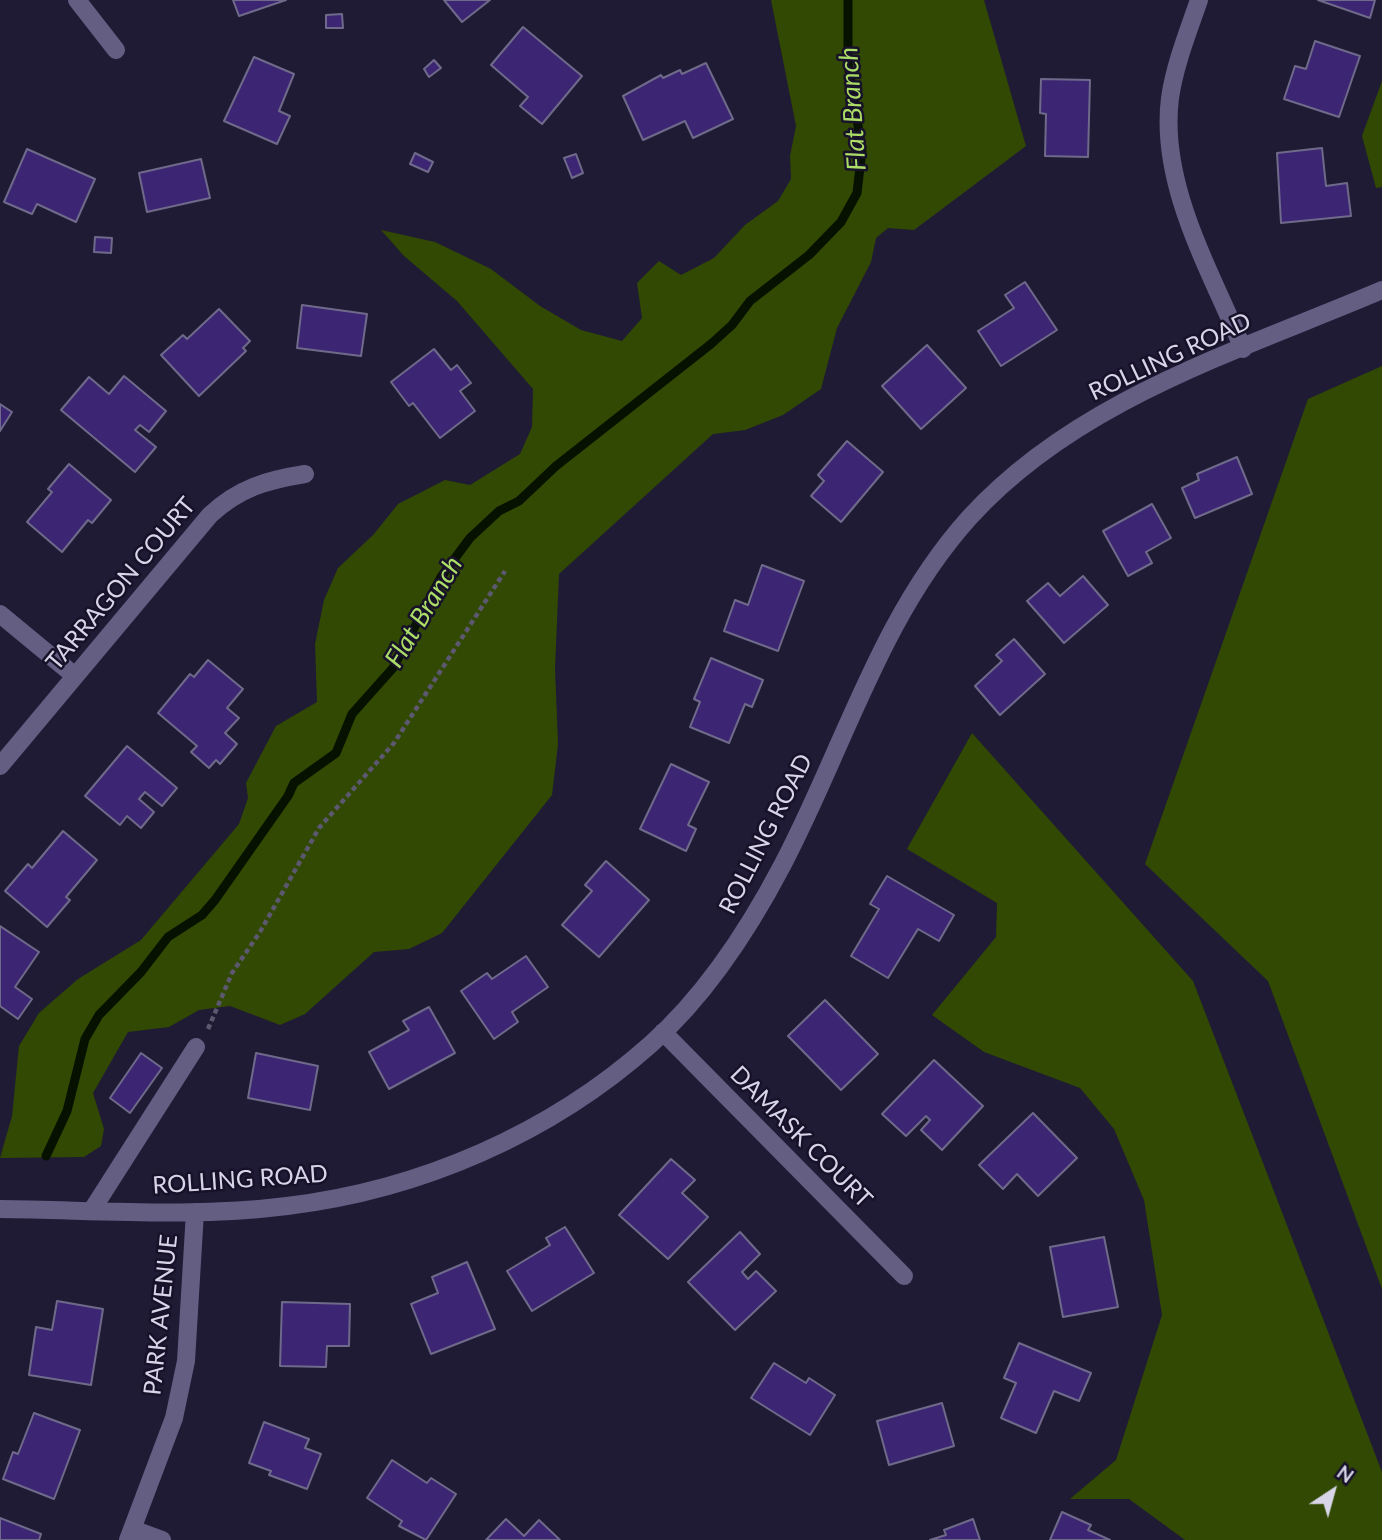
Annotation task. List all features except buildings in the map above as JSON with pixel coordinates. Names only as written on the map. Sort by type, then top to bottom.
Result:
[{"type":"street","points":[[76,0],[116,50]]},
{"type":"street","points":[[1199,0],[1174,77],[1170,100],[1171,150],[1180,198],[1243,349]]},
{"type":"street","name":"ROLLING ROAD","points":[[0,1209],[195,1212],[284,1207],[353,1196],[403,1184],[464,1161],[527,1130],[590,1090],[663,1032],[708,982],[749,924],[784,862],[896,620],[930,566],[970,517],[1046,450],[1110,408],[1382,290]]},
{"type":"street","name":"TARRAGON COURT","points":[[0,766],[220,506],[259,482],[305,474]]},
{"type":"street","points":[[0,614],[75,677]]},
{"type":"street","name":"DAMASK COURT","points":[[663,1032],[904,1276]]},
{"type":"street","points":[[92,1210],[196,1047]]},
{"type":"street","name":"PARK AVENUE","points":[[130,1535],[156,1473],[177,1406],[186,1361],[195,1212]]},
{"type":"street","points":[[130,1535],[162,1540]]},
{"type":"path","points":[[196,1047],[212,1023],[232,973],[260,932],[319,828],[394,743],[505,571]]},
{"type":"green space","points":[[771,0],[984,0],[1026,146],[914,230],[888,228],[876,238],[871,262],[837,328],[821,389],[783,415],[745,430],[713,434],[559,574],[555,669],[558,744],[552,795],[442,933],[409,949],[374,952],[305,1014],[280,1025],[230,1006],[199,1010],[169,1027],[128,1032],[93,1093],[104,1129],[101,1146],[84,1157],[0,1158],[12,1116],[19,1046],[39,1013],[78,979],[141,940],[239,824],[248,798],[246,783],[276,726],[317,702],[315,644],[324,600],[338,568],[374,534],[398,504],[445,480],[470,485],[520,454],[532,427],[533,389],[457,301],[404,256],[381,230],[435,242],[491,269],[540,306],[581,330],[622,341],[642,318],[637,283],[659,261],[681,275],[714,258],[745,225],[778,201],[791,179],[790,156],[796,126]]},
{"type":"green space","points":[[1382,81],[1382,187],[1376,188],[1362,136]]},
{"type":"green space","points":[[1382,366],[1382,1289],[1268,981],[1145,864],[1308,399]]},
{"type":"green space","points":[[972,733],[1193,981],[1382,1472],[1382,1540],[1185,1540],[1129,1499],[1070,1499],[1116,1460],[1162,1315],[1144,1200],[1114,1129],[1080,1088],[984,1052],[932,1015],[996,937],[997,903],[907,849]]},
{"type":"waterway","name":"Flat Branch","points":[[46,1156],[67,1111],[85,1039],[99,1015],[141,972],[168,937],[202,915],[215,900],[288,796],[294,783],[336,753],[352,714],[393,668],[441,577],[470,538],[499,511],[519,501],[556,466],[711,344],[732,325],[750,301],[809,255],[841,222],[857,193],[862,150],[848,64],[848,0]]}]
